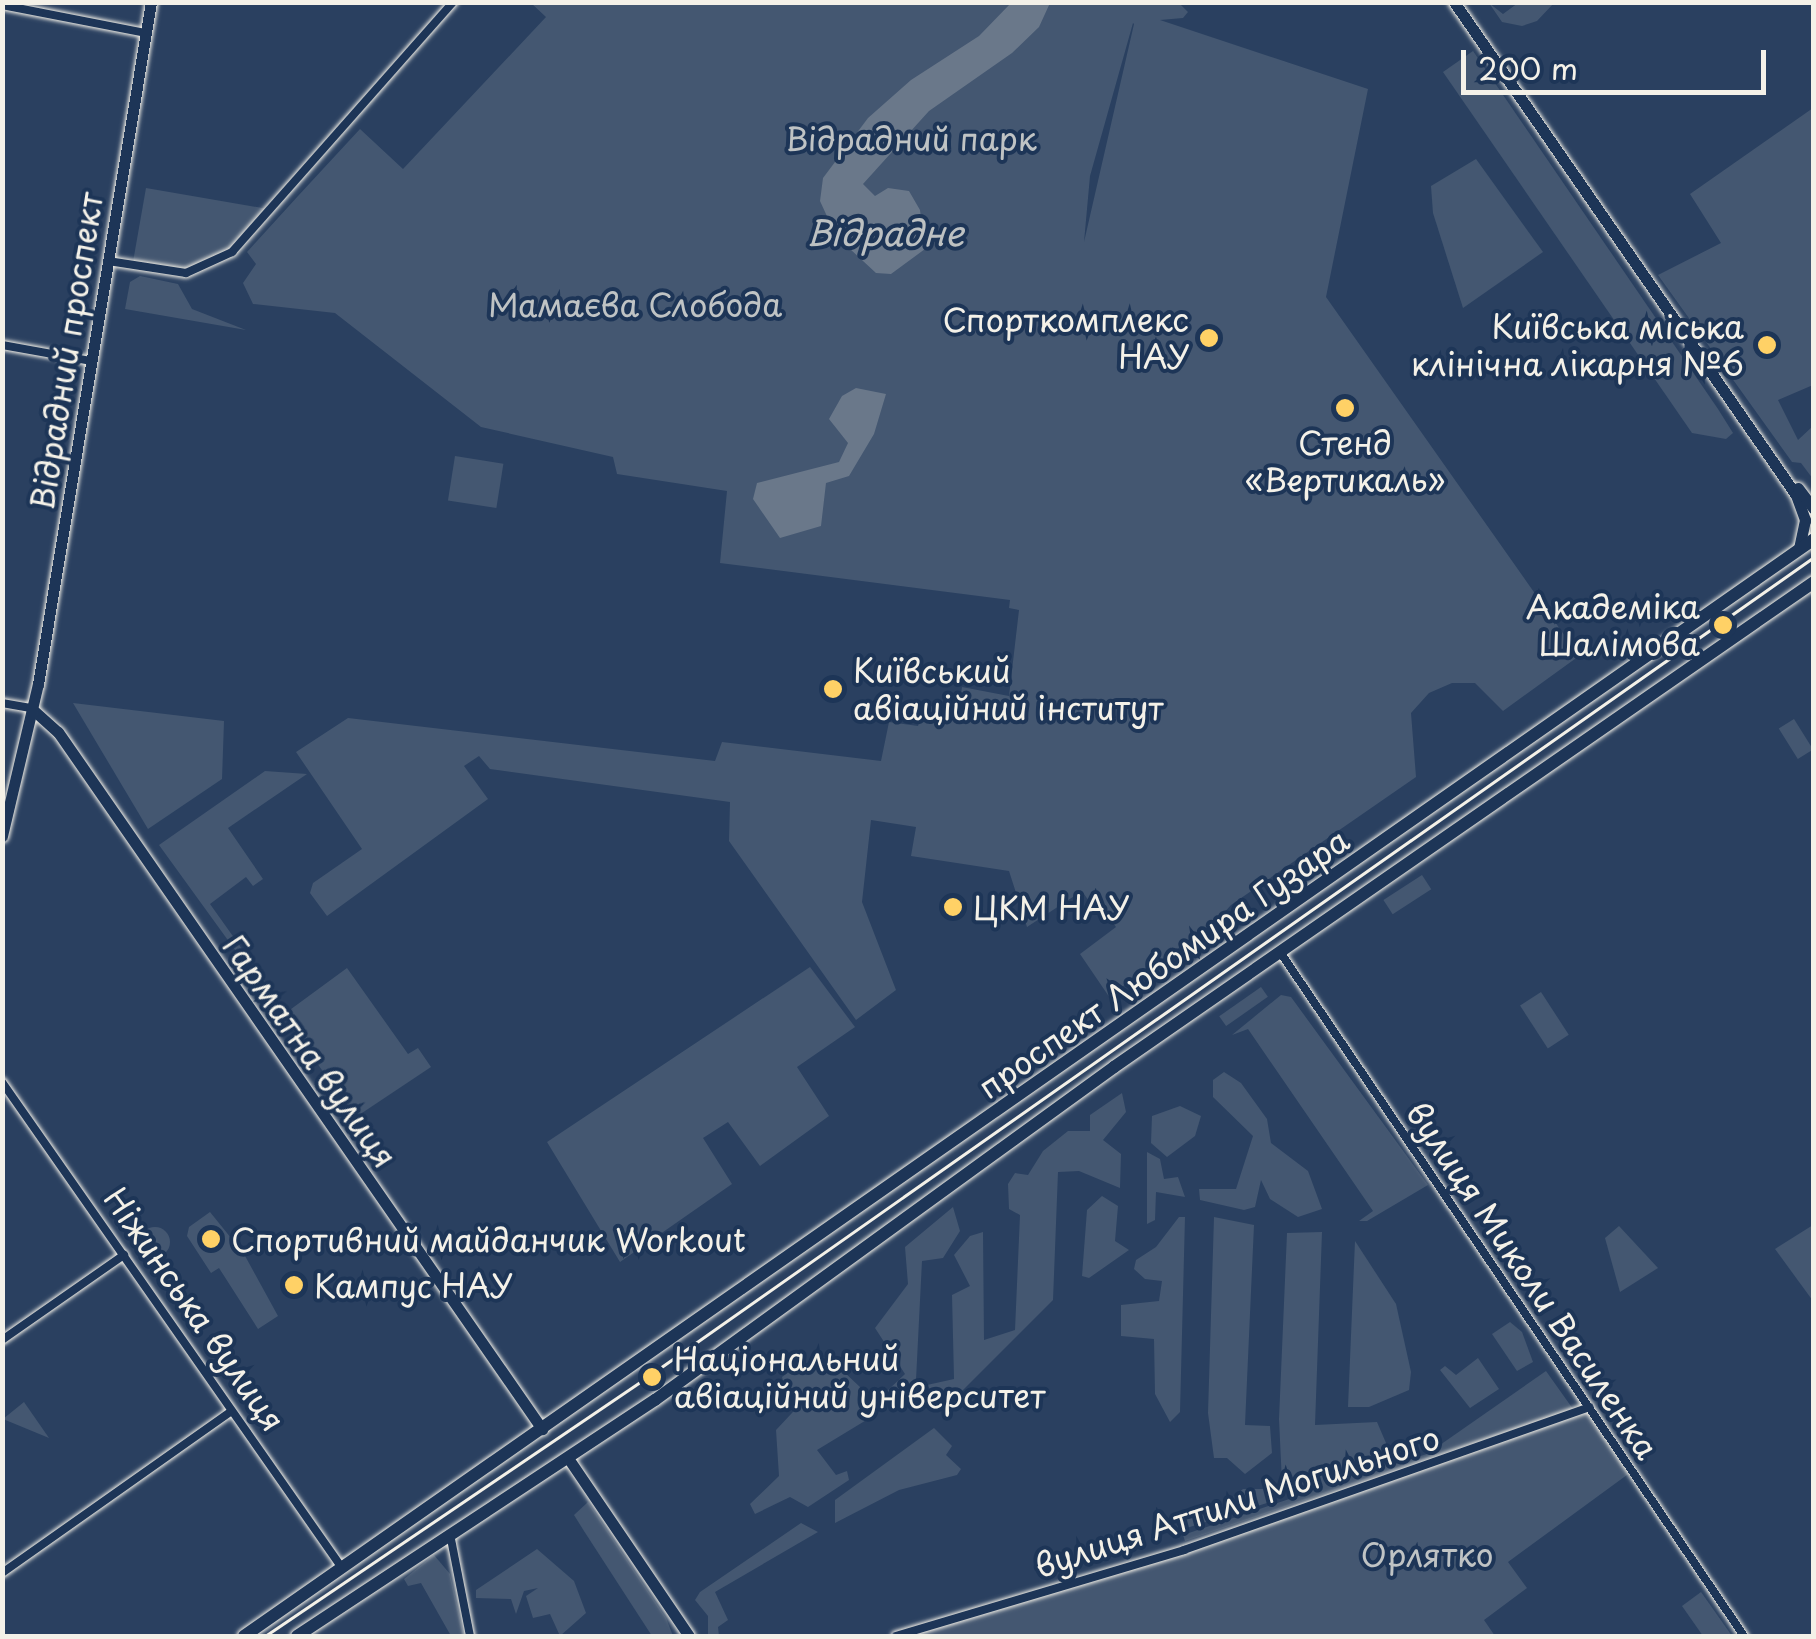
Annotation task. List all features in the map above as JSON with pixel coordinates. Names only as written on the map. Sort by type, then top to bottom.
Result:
[{"type":"main road","name":"Відрадний проспект","points":[[31,708],[151,2]]},
{"type":"main road","points":[[1457,2],[1814,509]]},
{"type":"main road","points":[[1457,2],[1796,495],[1805,520],[1800,548]]},
{"type":"main road","name":"проспект Любомира Гузара","points":[[244,1636],[1814,539]]},
{"type":"main road","name":"проспект Любомира Гузара","points":[[297,1636],[568,1458],[1280,952],[1814,582]]},
{"type":"main road","points":[[2,836],[31,708]]},
{"type":"main road","name":"Гарматна вулиця","points":[[31,708],[58,732],[542,1429]]},
{"type":"main road","points":[[568,1458],[689,1636]]},
{"type":"street","points":[[108,261],[186,273],[232,252],[453,2]]},
{"type":"street","points":[[2,4],[146,33]]},
{"type":"street","points":[[2,345],[91,361]]},
{"type":"street","points":[[2,702],[31,708]]},
{"type":"street","name":"вулиця Миколи Василенка","points":[[1280,952],[1744,1636]]},
{"type":"street","name":"Ніжинська вулиця","points":[[2,1082],[342,1568]]},
{"type":"street","points":[[2,1340],[124,1255]]},
{"type":"street","name":"вулиця Аттили Могильного","points":[[896,1636],[1184,1550],[1590,1406]]},
{"type":"street","points":[[2,1573],[232,1411]]},
{"type":"street","points":[[450,1534],[470,1636]]},
{"type":"green space","points":[[531,3],[1179,3],[1188,12],[1183,18],[1160,20],[1368,89],[1326,297],[1579,656],[1503,711],[1475,683],[1452,683],[1429,693],[1411,713],[1416,777],[1231,905],[1215,923],[1113,993],[1112,1001],[1080,954],[1116,927],[1108,916],[1101,919],[1082,891],[1027,927],[1009,871],[911,856],[916,827],[871,820],[862,902],[896,990],[856,1020],[729,841],[730,802],[490,769],[479,756],[464,766],[488,799],[327,916],[310,893],[313,883],[362,849],[296,752],[348,718],[715,761],[722,742],[881,761],[889,722],[918,726],[924,706],[959,707],[962,687],[1009,696],[1019,610],[1009,608],[1010,600],[720,563],[727,491],[617,474],[613,457],[481,427],[335,313],[253,304],[243,283],[256,264],[247,252],[360,129],[403,169],[546,17]],"holes":[[[1134,24],[1084,242],[1090,176]]]},
{"type":"green space","points":[[1489,3],[1503,14],[1518,3],[1554,3],[1537,21],[1522,26],[1502,22]]},
{"type":"green space","points":[[1473,51],[1718,409],[1733,433],[1726,439],[1692,433],[1443,72]]},
{"type":"green space","points":[[1813,108],[1813,385],[1778,400],[1798,440],[1813,426],[1813,479],[1801,463],[1792,462],[1658,275],[1721,243],[1690,194]]},
{"type":"green space","points":[[1476,159],[1543,252],[1463,308],[1433,213],[1431,186]]},
{"type":"green space","points":[[146,188],[268,209],[231,250],[187,270],[133,262]]},
{"type":"green space","points":[[140,276],[178,284],[192,309],[246,330],[125,309],[130,282]]},
{"type":"green space","points":[[455,456],[503,464],[496,508],[448,500]]},
{"type":"green space","points":[[73,703],[224,721],[222,779],[148,829]]},
{"type":"green space","points":[[1794,719],[1813,750],[1798,759],[1779,729]]},
{"type":"green space","points":[[265,771],[307,774],[228,828],[263,879],[253,886],[246,877],[210,904],[287,1012],[347,968],[408,1054],[418,1048],[431,1067],[356,1117],[159,845]]},
{"type":"green space","points":[[1422,875],[1431,889],[1393,914],[1383,900]]},
{"type":"green space","points":[[810,967],[855,1027],[797,1067],[829,1116],[760,1166],[728,1122],[703,1138],[732,1184],[620,1262],[547,1142]]},
{"type":"green space","points":[[1261,987],[1268,997],[1226,1026],[1219,1016]]},
{"type":"green space","points":[[1541,992],[1569,1035],[1548,1048],[1520,1006]]},
{"type":"green space","points":[[1281,995],[1291,997],[1428,1185],[1367,1221],[1359,1221],[1373,1211],[1248,1029],[1232,1035]]},
{"type":"green space","points":[[1224,1072],[1241,1083],[1267,1119],[1271,1143],[1308,1171],[1322,1209],[1298,1217],[1270,1199],[1261,1180],[1255,1207],[1244,1210],[1200,1200],[1199,1189],[1236,1189],[1253,1136],[1213,1097],[1213,1080]]},
{"type":"green space","points":[[1122,1093],[1126,1112],[1103,1140],[1121,1154],[1120,1188],[1079,1171],[1058,1172],[1053,1300],[944,1409],[927,1385],[954,1379],[952,1295],[970,1286],[954,1255],[970,1236],[983,1232],[984,1340],[1015,1330],[1020,1215],[1009,1209],[1008,1184],[1015,1173],[1028,1175],[1043,1151],[1068,1131],[1090,1131],[1090,1115]]},
{"type":"green space","points":[[1180,1106],[1201,1116],[1195,1136],[1167,1157],[1151,1143],[1152,1116]]},
{"type":"green space","points":[[1147,1152],[1160,1159],[1164,1179],[1178,1177],[1185,1197],[1156,1192],[1155,1220],[1147,1224]]},
{"type":"green space","points":[[1102,1196],[1118,1206],[1115,1241],[1129,1250],[1089,1278],[1082,1276],[1087,1210]]},
{"type":"green space","points":[[953,1207],[960,1231],[943,1258],[922,1261],[916,1380],[897,1397],[887,1391],[905,1374],[875,1328],[908,1284],[905,1247]]},
{"type":"green space","points":[[210,1212],[244,1254],[278,1316],[258,1329],[219,1268],[211,1273],[187,1236],[189,1227]]},
{"type":"green space","points":[[1179,1217],[1185,1217],[1180,1412],[1170,1422],[1155,1394],[1154,1339],[1121,1336],[1121,1305],[1159,1301],[1162,1281],[1145,1279],[1134,1269],[1136,1260],[1156,1247]]},
{"type":"green space","points":[[1214,1217],[1254,1225],[1245,1425],[1270,1426],[1272,1453],[1245,1474],[1227,1458],[1214,1458],[1208,1413]]},
{"type":"green space","points":[[1813,1225],[1813,1301],[1775,1249]]},
{"type":"green space","points":[[1619,1226],[1658,1268],[1620,1292],[1605,1238]]},
{"type":"green space","points":[[155,1227],[169,1236],[170,1242],[161,1256],[155,1257],[141,1248],[140,1242],[149,1228]]},
{"type":"green space","points":[[1322,1232],[1315,1425],[1377,1422],[1395,1464],[1427,1454],[1546,1371],[1573,1409],[1185,1541],[1183,1535],[1310,1492],[1292,1493],[1282,1483],[1279,1419],[1287,1233]]},
{"type":"green space","points":[[1355,1241],[1396,1304],[1411,1372],[1409,1390],[1369,1407],[1348,1407]]},
{"type":"green space","points":[[1510,1322],[1522,1332],[1533,1362],[1517,1371],[1492,1334]]},
{"type":"green space","points":[[827,1356],[860,1387],[873,1416],[817,1450],[836,1475],[847,1471],[849,1480],[808,1507],[790,1497],[755,1514],[750,1504],[779,1476],[776,1430],[807,1397],[785,1388],[782,1377],[793,1369],[807,1374],[809,1362]]},
{"type":"green space","points":[[1478,1358],[1499,1389],[1470,1408],[1440,1370],[1445,1366],[1456,1375]]},
{"type":"green space","points":[[24,1402],[49,1438],[3,1419]]},
{"type":"green space","name":"Орлятко","points":[[1588,1411],[1631,1472],[1508,1562],[1527,1588],[1484,1620],[1495,1636],[900,1636],[1144,1558],[1184,1551]]},
{"type":"green space","points":[[934,1428],[952,1446],[946,1455],[961,1469],[957,1475],[899,1490],[835,1523],[835,1500]]},
{"type":"green space","points":[[1243,1489],[1268,1489],[1267,1503],[1177,1531],[1177,1519],[1201,1508],[1210,1516]]},
{"type":"green space","points":[[588,1502],[666,1618],[673,1636],[652,1636],[584,1531],[574,1515]]},
{"type":"green space","points":[[801,1523],[818,1532],[715,1592],[728,1620],[718,1627],[719,1636],[708,1636],[708,1616],[695,1600],[700,1592]]},
{"type":"green space","points":[[537,1549],[574,1581],[586,1613],[560,1636],[550,1614],[533,1618],[526,1596],[538,1588],[524,1591],[516,1614],[511,1599],[476,1598],[476,1590]]},
{"type":"green space","points":[[434,1555],[450,1574],[464,1636],[451,1636],[421,1583],[408,1586],[404,1579]]},
{"type":"green space","points":[[1701,1592],[1732,1636],[1703,1636],[1682,1606]]},
{"type":"water","name":"Відрадне","points":[[1011,3],[1050,3],[1039,27],[1012,53],[929,111],[863,184],[875,196],[888,188],[909,191],[920,210],[925,249],[891,274],[876,273],[836,236],[820,201],[823,178],[868,118],[911,80],[979,36]]},
{"type":"water","points":[[856,388],[886,394],[874,434],[849,476],[826,483],[821,526],[780,538],[753,499],[757,483],[839,462],[848,443],[829,419],[842,396]]},
{"type":"tram line","points":[[265,1636],[650,1375],[1814,557]]},
{"type":"place","name":"Спорткомплекс НАУ","points":[[1209,338]]},
{"type":"place","name":"Київська міська клінічна лікарня №6","points":[[1767,345]]},
{"type":"place","name":"Стенд «Вертикаль»","points":[[1345,408]]},
{"type":"place","name":"Академіка Шалімова","points":[[1723,625]]},
{"type":"place","name":"Київський авіаційний інститут","points":[[833,689]]},
{"type":"place","name":"ЦКМ НАУ","points":[[953,907]]},
{"type":"place","name":"Спортивний майданчик Workout","points":[[211,1239]]},
{"type":"place","name":"Кампус НАУ","points":[[294,1285]]},
{"type":"place","name":"Національний авіаційний університет","points":[[652,1377]]},
{"type":"park label","name":"Відрадний парк","points":[[911,138]]},
{"type":"park label","name":"Мамаєва Слобода","points":[[635,304]]}]
